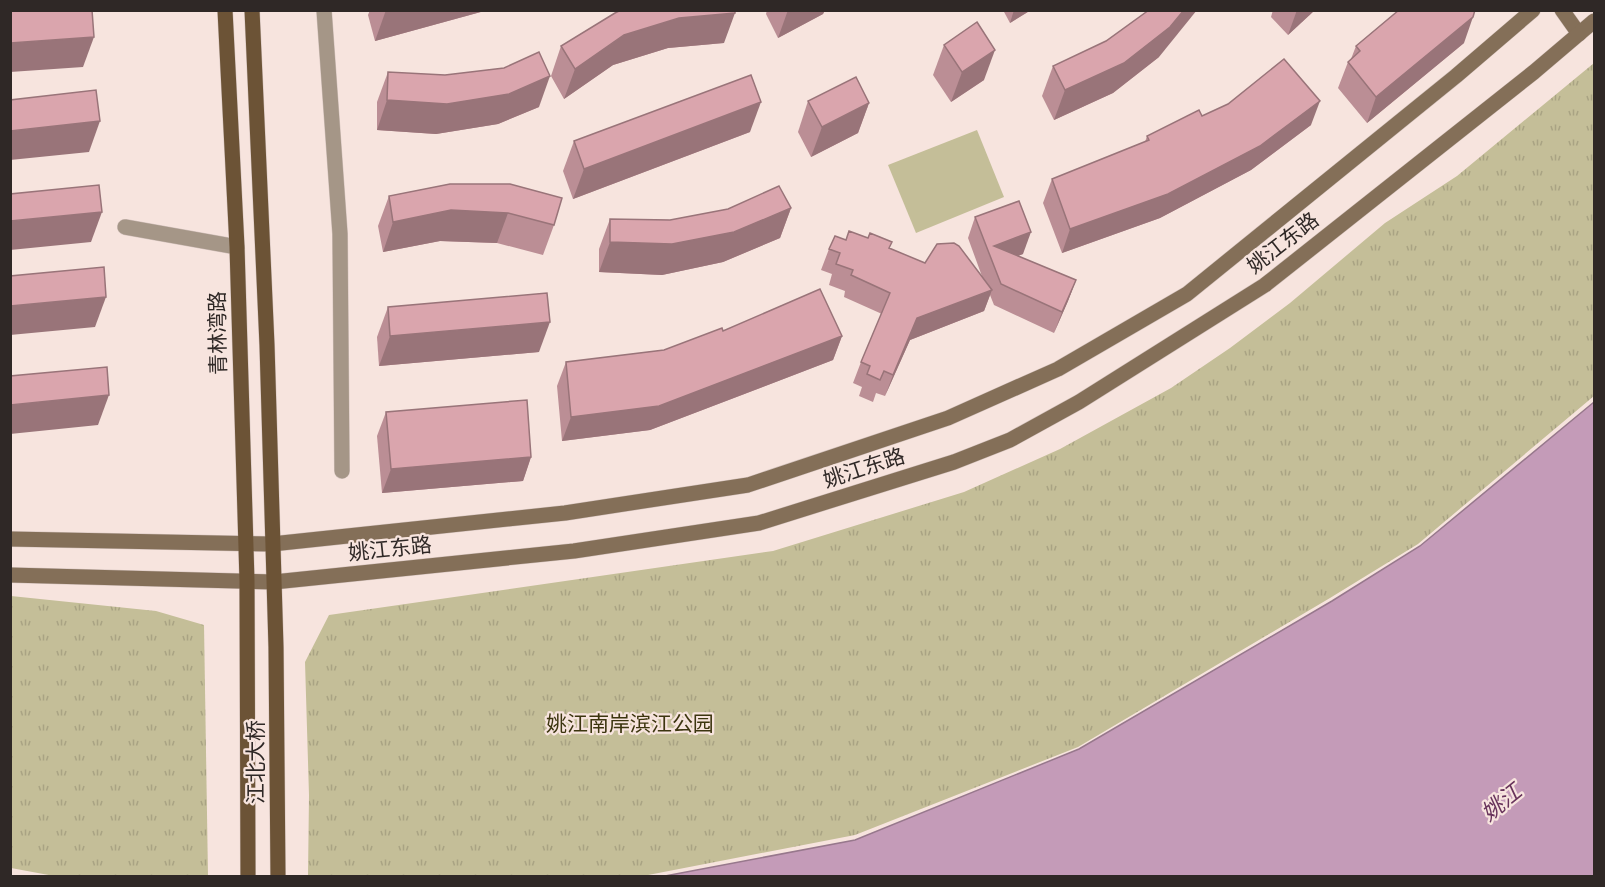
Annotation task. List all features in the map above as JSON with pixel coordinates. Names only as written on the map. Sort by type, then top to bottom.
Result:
[{"type":"main road","name":"青林湾路","points":[[225,10],[237,247],[247,655]]},
{"type":"main road","points":[[252,10],[274,582]]},
{"type":"main road","name":"姚江东路","points":[[10,539],[272,544],[565,513],[748,485],[948,418],[1058,369],[1187,294],[1438,91],[1533,10]]},
{"type":"main road","points":[[1562,10],[1579,34]]},
{"type":"main road","name":"姚江东路","points":[[10,575],[274,582],[574,551],[759,523],[954,462],[1010,440],[1079,402],[1265,285],[1534,72],[1594,21]]},
{"type":"main road","name":"江北大桥","points":[[274,582],[278,876]]},
{"type":"main road","name":"江北大桥","points":[[247,655],[248,876]]},
{"type":"street","points":[[324,10],[340,234],[342,471]]},
{"type":"street","points":[[125,227],[237,247]]},
{"type":"green space","name":"姚江南岸滨江公园","points":[[1594,63],[1594,396],[1418,544],[1078,747],[855,835],[643,876],[308,876],[309,795],[305,662],[329,615],[773,551],[964,492],[1060,449],[1171,388],[1230,348],[1290,303],[1385,223],[1457,176]]},
{"type":"green space","points":[[977,130],[1004,197],[916,233],[888,165]]},
{"type":"green space","points":[[11,596],[156,611],[204,625],[208,876],[54,876],[11,868]]},
{"type":"water","name":"姚江","points":[[1594,402],[1594,876],[665,876],[855,840],[1079,749],[1332,601],[1420,546]]},
{"type":"building","points":[[10,10],[92,10],[94,37],[10,43]]},
{"type":"building","points":[[621,10],[735,10],[735,13],[679,18],[624,35],[575,69],[561,46]]},
{"type":"building","points":[[1149,10],[1184,10],[1170,27],[1124,63],[1065,90],[1053,66],[1106,41]]},
{"type":"building","points":[[1399,10],[1475,10],[1473,17],[1376,97],[1348,62],[1360,51],[1356,46]]},
{"type":"building","points":[[977,22],[995,50],[962,72],[944,45]]},
{"type":"building","points":[[539,52],[550,76],[509,94],[447,104],[387,100],[388,72],[445,75],[504,68]]},
{"type":"building","points":[[1284,59],[1320,101],[1260,146],[1168,194],[1070,229],[1052,179],[1149,140],[1147,136],[1199,110],[1202,116],[1228,104]]},
{"type":"building","points":[[751,75],[761,102],[584,169],[574,141]]},
{"type":"building","points":[[856,77],[869,103],[822,127],[808,101]]},
{"type":"building","points":[[96,90],[100,121],[10,131],[10,100]]},
{"type":"building","points":[[450,184],[510,184],[562,198],[554,225],[508,213],[451,210],[393,222],[389,196]]},
{"type":"building","points":[[99,185],[102,212],[10,221],[10,194]]},
{"type":"building","points":[[779,186],[791,208],[734,232],[672,244],[610,242],[610,219],[670,220],[728,209]]},
{"type":"building","points":[[1019,201],[1031,232],[994,246],[1076,280],[1062,312],[1001,284],[975,217]]},
{"type":"building","points":[[849,231],[868,238],[870,233],[892,242],[889,248],[925,263],[937,244],[954,243],[959,246],[992,290],[917,318],[893,375],[884,371],[880,380],[867,374],[870,366],[861,362],[890,293],[851,275],[853,270],[836,264],[840,253],[829,249],[835,236],[846,240]]},
{"type":"building","points":[[104,267],[106,297],[10,306],[10,276]]},
{"type":"building","points":[[820,289],[842,336],[659,406],[571,417],[566,362],[664,350],[722,328],[723,331]]},
{"type":"building","points":[[547,293],[550,322],[390,336],[388,307]]},
{"type":"building","points":[[107,367],[109,395],[10,405],[10,376]]},
{"type":"building","points":[[527,400],[531,457],[391,469],[386,412]]}]
